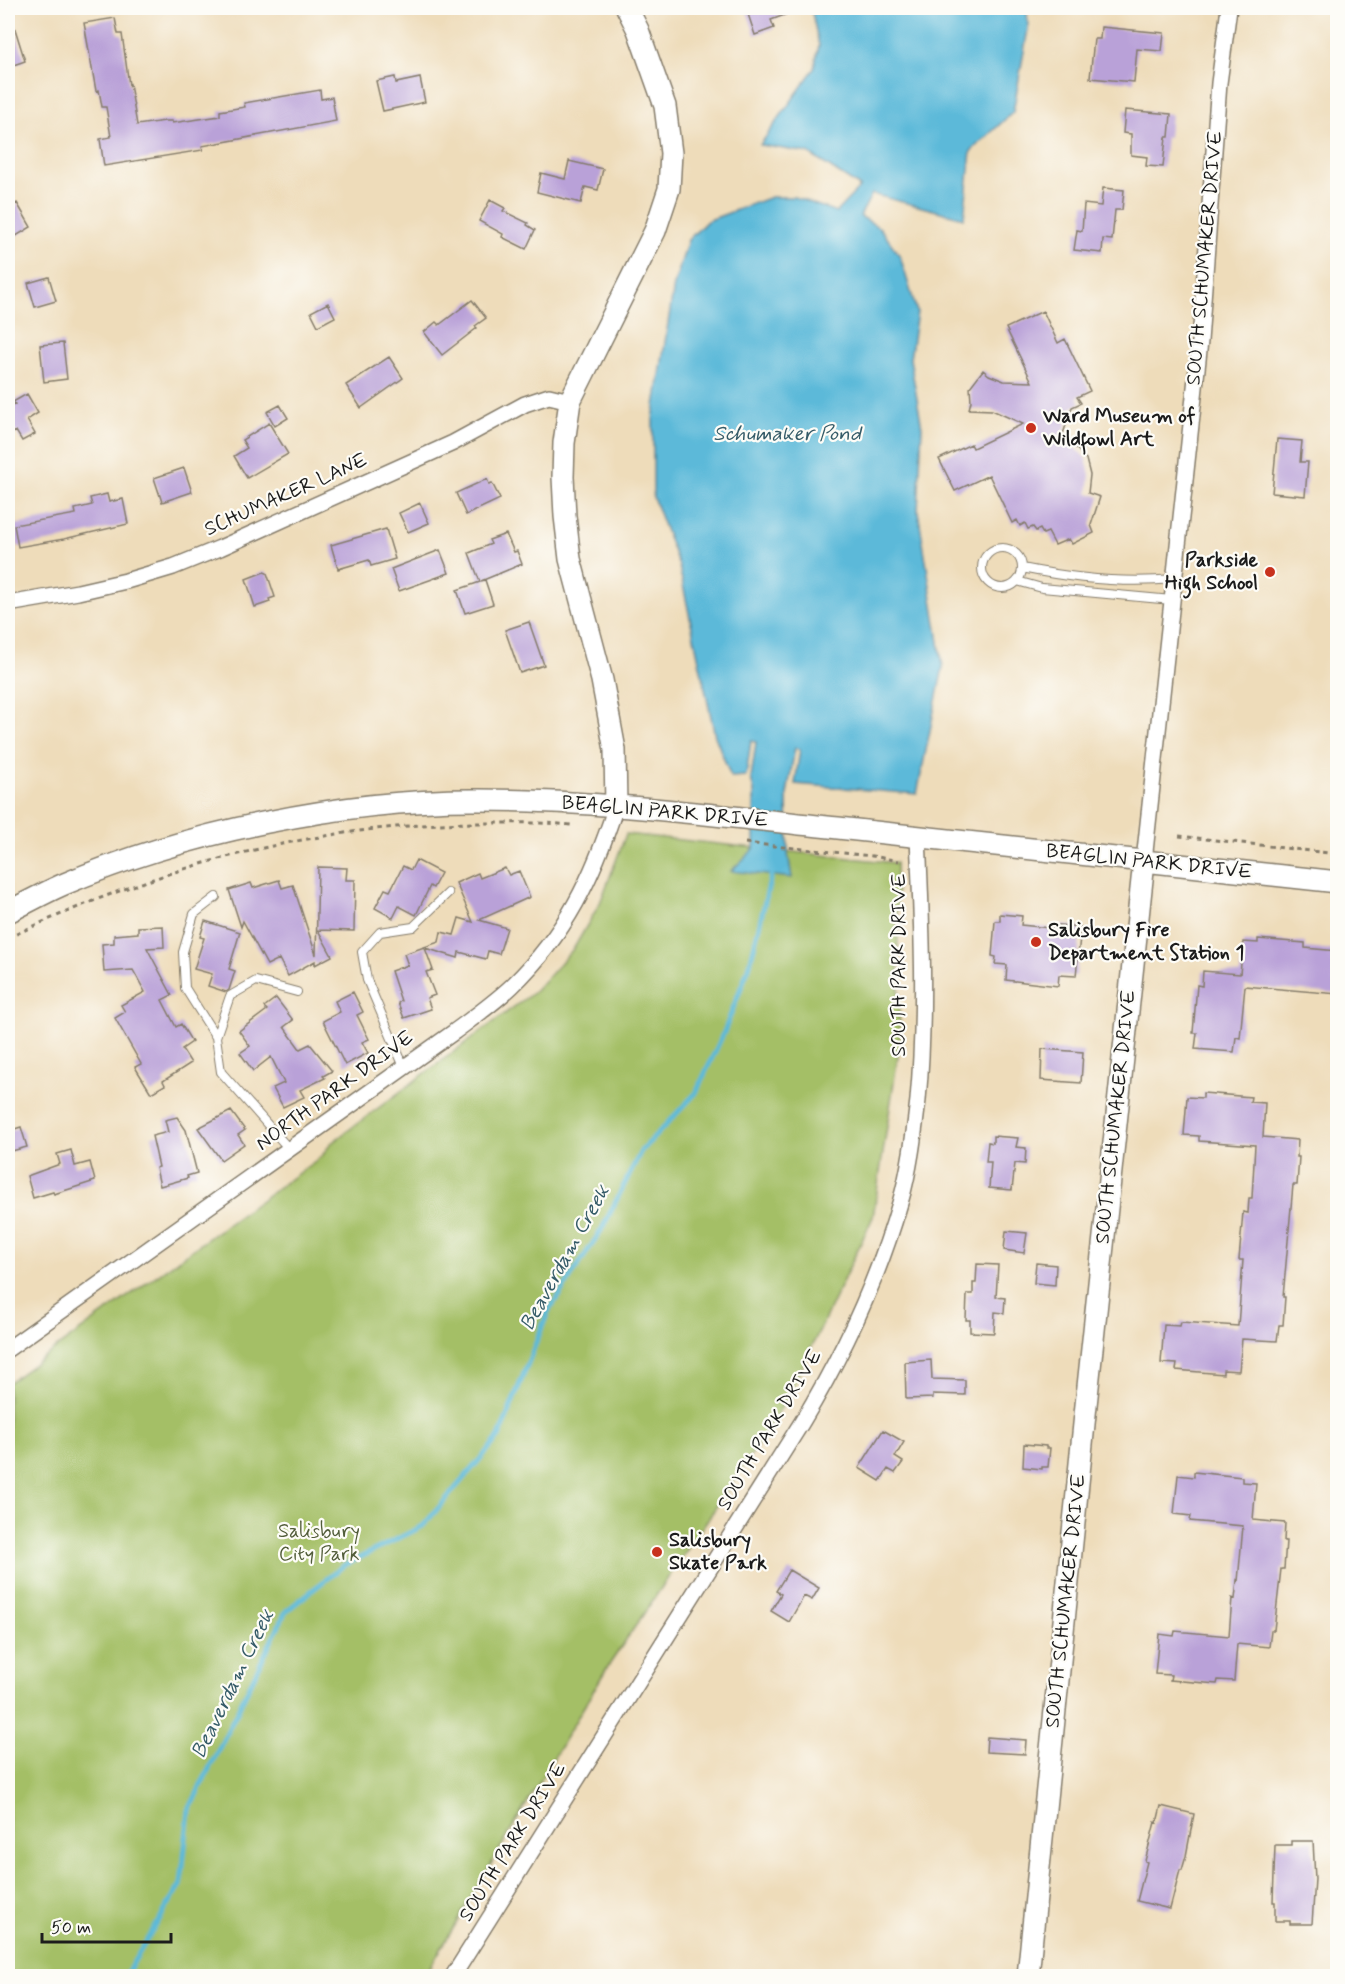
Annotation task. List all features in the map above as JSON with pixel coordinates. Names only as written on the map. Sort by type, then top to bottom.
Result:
[{"type":"street","points":[[616,806],[615,750],[602,680],[570,559],[563,477],[564,443],[570,401],[655,231],[669,189],[671,153],[665,106],[638,30],[627,8]]},
{"type":"street","name":"SOUTH SCHUMAKER DRIVE","points":[[1028,1977],[1096,1307],[1200,341],[1219,83],[1229,8]]},
{"type":"street","name":"SCHUMAKER LANE","points":[[8,604],[78,592],[173,567],[220,549],[453,443],[525,404],[549,396],[570,401]]},
{"type":"street","name":"BEAGLIN PARK DRIVE","points":[[8,912],[61,886],[109,867],[222,832],[380,805],[477,800],[548,801],[616,806],[1338,882]]},
{"type":"street","name":"NORTH PARK DRIVE","points":[[8,1349],[290,1150],[494,1002],[532,966],[552,943],[578,902],[602,849],[616,806]]},
{"type":"street","name":"SOUTH PARK DRIVE","points":[[453,1977],[802,1422],[845,1344],[869,1289],[900,1202],[910,1160],[916,1116],[924,1018],[923,932],[918,837]]},
{"type":"lane","points":[[994,549],[1007,549],[1018,556],[1022,568],[1017,580],[1012,585],[1000,587],[988,581],[982,570],[985,557],[994,549]]},
{"type":"lane","points":[[1022,568],[1044,573],[1116,580],[1174,579]]},
{"type":"lane","points":[[1017,580],[1041,588],[1172,600]]},
{"type":"lane","points":[[404,1067],[367,980],[362,952],[380,932],[413,927],[448,893]]},
{"type":"lane","points":[[216,897],[195,914],[183,952],[185,988],[216,1037],[221,1072],[290,1150]]},
{"type":"lane","points":[[216,1037],[230,996],[256,981],[297,992]]},
{"type":"path","points":[[8,938],[65,911],[168,873],[264,846],[345,832],[439,823],[547,822],[571,825]]},
{"type":"path","points":[[1179,836],[1338,854]]},
{"type":"path","points":[[745,843],[872,856],[899,861]]},
{"type":"green space","name":"Salisbury City Park","points":[[626,834],[896,863],[900,1043],[873,1217],[788,1397],[605,1671],[425,1976],[8,1976],[8,1383],[322,1156],[330,1144],[534,992],[574,948],[600,903]]},
{"type":"water","name":"Schumaker Pond","points":[[811,8],[1027,8],[1028,29],[1013,112],[971,151],[964,218],[872,194],[860,216],[880,228],[900,256],[917,312],[910,359],[922,427],[918,511],[943,667],[917,794],[795,784],[800,749],[795,748],[787,794],[788,853],[792,878],[731,871],[754,849],[754,791],[751,778],[756,742],[751,741],[746,776],[731,777],[715,736],[679,566],[653,497],[653,419],[674,285],[688,240],[707,221],[771,197],[794,197],[836,212],[860,187],[808,153],[760,145],[814,69],[819,45]]},
{"type":"building","points":[[746,8],[801,9],[771,20],[774,28],[755,35]]},
{"type":"building","points":[[11,16],[25,61],[8,67],[8,17]]},
{"type":"building","points":[[115,18],[118,34],[122,34],[137,125],[220,116],[220,111],[245,107],[244,103],[320,90],[321,99],[332,97],[336,121],[202,146],[203,150],[104,166],[100,139],[111,137],[106,107],[102,107],[99,90],[96,91],[84,23]]},
{"type":"building","points":[[1101,27],[1164,33],[1162,51],[1137,49],[1134,82],[1090,78],[1094,39],[1100,39]]},
{"type":"building","points":[[395,77],[396,83],[420,78],[425,102],[383,111],[376,81]]},
{"type":"building","points":[[1125,110],[1171,114],[1163,167],[1146,166],[1147,157],[1131,155],[1131,134],[1123,133]]},
{"type":"building","points":[[569,161],[603,169],[598,190],[585,187],[581,203],[537,192],[541,173],[565,179]]},
{"type":"building","points":[[1103,188],[1124,190],[1122,210],[1115,210],[1112,240],[1103,239],[1102,253],[1074,250],[1077,230],[1082,231],[1084,204],[1101,206]]},
{"type":"building","points":[[490,200],[505,208],[503,211],[528,223],[527,225],[535,230],[526,249],[502,237],[503,234],[479,221]]},
{"type":"building","points":[[17,203],[31,227],[8,241],[8,208]]},
{"type":"building","points":[[49,277],[56,301],[35,307],[28,283]]},
{"type":"building","points":[[472,300],[486,318],[475,326],[477,328],[442,355],[424,332],[436,322],[439,325]]},
{"type":"building","points":[[328,303],[335,317],[318,326],[311,312]]},
{"type":"building","name":"Ward Museum of Wildfowl Art","points":[[1043,311],[1058,343],[1065,339],[1090,391],[1077,397],[1081,403],[1072,407],[1061,440],[1075,447],[1086,459],[1090,475],[1088,493],[1100,497],[1091,525],[1094,533],[1072,544],[1069,539],[1055,545],[1048,532],[1043,534],[1040,529],[1036,531],[1033,527],[1028,529],[1025,523],[1020,526],[1017,520],[1012,523],[989,475],[955,491],[939,459],[971,444],[973,448],[1023,424],[992,410],[969,409],[970,387],[983,370],[1004,381],[1032,382],[1006,328]]},
{"type":"building","points":[[63,343],[67,379],[44,382],[40,345]]},
{"type":"building","points":[[389,357],[403,378],[361,408],[346,385]]},
{"type":"building","points":[[27,394],[38,413],[27,420],[35,434],[22,441],[16,431],[8,436],[8,408],[15,404],[13,402]]},
{"type":"building","points":[[280,405],[288,418],[275,426],[267,412]]},
{"type":"building","points":[[269,423],[288,454],[247,478],[234,456],[247,448],[242,440]]},
{"type":"building","points":[[1277,439],[1302,441],[1300,462],[1308,462],[1305,496],[1272,493]]},
{"type":"building","points":[[184,468],[192,492],[162,502],[154,478]]},
{"type":"building","points":[[487,479],[489,484],[492,483],[500,499],[466,515],[456,493]]},
{"type":"building","points":[[107,494],[109,502],[123,499],[128,524],[18,547],[14,525],[76,514],[75,509],[92,505],[90,498]]},
{"type":"building","points":[[420,503],[429,523],[408,532],[399,513]]},
{"type":"building","points":[[386,529],[395,559],[371,566],[369,560],[338,569],[331,545]]},
{"type":"building","points":[[506,534],[522,564],[481,581],[485,580],[493,604],[465,613],[457,590],[480,582],[469,553],[491,544],[489,540]]},
{"type":"building","points":[[440,550],[449,573],[399,591],[391,569]]},
{"type":"building","points":[[267,573],[275,597],[269,599],[270,602],[255,607],[246,579]]},
{"type":"building","points":[[529,622],[544,665],[520,673],[505,630]]},
{"type":"building","points":[[416,860],[441,873],[433,888],[430,886],[416,915],[399,906],[393,918],[375,908],[385,889],[390,891],[403,866],[411,870]]},
{"type":"building","points":[[318,867],[347,868],[346,880],[355,880],[354,931],[318,930],[332,956],[315,965],[315,961],[288,976],[279,959],[267,965],[243,921],[241,927],[229,890],[251,883],[253,888],[279,880],[282,888],[293,885],[316,955]]},
{"type":"building","points":[[505,868],[509,875],[519,871],[530,897],[479,920],[507,928],[499,954],[488,951],[486,959],[459,952],[458,958],[425,948],[433,970],[426,972],[435,995],[427,998],[431,1009],[404,1018],[391,971],[408,965],[404,954],[439,942],[441,932],[454,935],[459,918],[473,922],[456,883],[478,873],[480,878]]},
{"type":"building","name":"Salisbury Fire Department Station 1","points":[[1000,914],[1022,916],[1021,925],[1059,929],[1059,925],[1081,927],[1076,976],[1059,975],[1058,986],[1006,980],[1007,965],[995,964],[996,957],[992,956],[995,921],[1000,921]]},
{"type":"building","points":[[205,921],[240,932],[229,969],[235,971],[229,990],[226,992],[208,986],[212,974],[194,969],[204,938],[200,937]]},
{"type":"building","points":[[163,926],[164,947],[147,948],[172,995],[162,1000],[176,1027],[181,1024],[192,1042],[182,1049],[191,1063],[163,1081],[165,1085],[151,1093],[135,1067],[141,1064],[115,1018],[125,1012],[121,1005],[145,992],[133,970],[104,972],[102,944],[114,943],[114,935],[138,933],[138,927]]},
{"type":"building","points":[[1258,939],[1305,943],[1305,948],[1338,951],[1338,994],[1245,986],[1240,1038],[1236,1037],[1234,1052],[1195,1049],[1197,1033],[1193,1033],[1197,985],[1202,986],[1203,971],[1240,974],[1243,942],[1258,943]]},
{"type":"building","points":[[353,992],[363,1012],[357,1015],[369,1039],[362,1042],[368,1053],[345,1065],[323,1021],[340,1012],[335,1001]]},
{"type":"building","points":[[276,998],[293,1020],[284,1027],[300,1049],[310,1044],[332,1071],[323,1076],[325,1078],[300,1090],[304,1097],[283,1107],[273,1088],[284,1083],[271,1057],[253,1071],[240,1053],[250,1046],[239,1031],[267,1010],[264,1007]]},
{"type":"building","points":[[1042,1049],[1083,1052],[1081,1083],[1041,1080]]},
{"type":"building","points":[[1203,1093],[1251,1097],[1250,1102],[1265,1103],[1263,1137],[1298,1140],[1297,1185],[1293,1185],[1283,1297],[1285,1297],[1283,1325],[1279,1325],[1277,1341],[1242,1339],[1239,1371],[1223,1370],[1223,1374],[1176,1370],[1177,1364],[1161,1363],[1164,1325],[1180,1326],[1181,1322],[1238,1326],[1243,1260],[1239,1260],[1243,1212],[1248,1213],[1249,1198],[1252,1198],[1255,1145],[1199,1141],[1199,1136],[1184,1135],[1187,1097],[1203,1098]]},
{"type":"building","points":[[231,1111],[245,1130],[238,1135],[244,1144],[221,1160],[198,1128]]},
{"type":"building","points":[[177,1117],[186,1130],[197,1173],[160,1186],[156,1168],[159,1167],[152,1136],[168,1132],[165,1120]]},
{"type":"building","points":[[21,1127],[27,1147],[8,1152],[8,1131]]},
{"type":"building","points":[[993,1136],[1018,1138],[1016,1147],[1026,1148],[1025,1164],[1015,1163],[1012,1190],[989,1188],[991,1162],[986,1162],[988,1142],[993,1143]]},
{"type":"building","points":[[71,1150],[75,1166],[90,1162],[95,1181],[33,1198],[27,1176],[60,1164],[57,1154]]},
{"type":"building","points":[[1006,1231],[1027,1233],[1024,1253],[1004,1250]]},
{"type":"building","points":[[1036,1263],[1056,1265],[1055,1285],[1034,1283]]},
{"type":"building","points":[[977,1264],[998,1265],[996,1297],[1005,1298],[1004,1313],[995,1312],[994,1333],[970,1332],[970,1320],[966,1320],[967,1294],[973,1294]]},
{"type":"building","points":[[931,1360],[932,1379],[965,1380],[965,1395],[933,1394],[933,1398],[906,1399],[905,1362]]},
{"type":"building","points":[[883,1430],[904,1442],[895,1457],[903,1462],[895,1473],[888,1469],[880,1481],[859,1468]]},
{"type":"building","points":[[1024,1444],[1050,1448],[1048,1467],[1042,1467],[1042,1469],[1023,1467]]},
{"type":"building","points":[[1194,1472],[1242,1477],[1242,1482],[1256,1483],[1253,1520],[1285,1523],[1284,1569],[1281,1569],[1274,1630],[1271,1630],[1269,1647],[1237,1644],[1234,1681],[1218,1680],[1217,1684],[1170,1680],[1171,1675],[1155,1674],[1159,1634],[1174,1636],[1175,1631],[1229,1636],[1232,1598],[1235,1599],[1238,1581],[1243,1526],[1190,1521],[1191,1516],[1174,1514],[1178,1475],[1194,1477]]},
{"type":"building","points":[[789,1570],[819,1588],[812,1600],[804,1596],[789,1622],[771,1611],[781,1594],[776,1591]]},
{"type":"building","points":[[987,1737],[1026,1740],[1025,1754],[986,1752]]},
{"type":"building","points":[[1161,1806],[1194,1814],[1186,1856],[1170,1909],[1137,1901],[1147,1862],[1145,1861]]},
{"type":"building","points":[[1291,1841],[1313,1841],[1315,1879],[1312,1924],[1275,1921],[1275,1902],[1273,1902],[1275,1845],[1291,1845]]},
{"type":"waterway","name":"Beaverdam Creek","points":[[125,1976],[181,1884],[189,1810],[286,1611],[343,1566],[423,1526],[499,1437],[548,1312],[602,1229],[641,1151],[696,1093],[724,1032],[750,964],[771,876]]},
{"type":"place","name":"Ward Museum of Wildfowl Art","points":[[1031,428]]},
{"type":"place","name":"Parkside High School","points":[[1270,572]]},
{"type":"place","name":"Salisbury Fire Department Station 1","points":[[1036,942]]},
{"type":"place","name":"Salisbury Skate Park","points":[[657,1552]]}]
